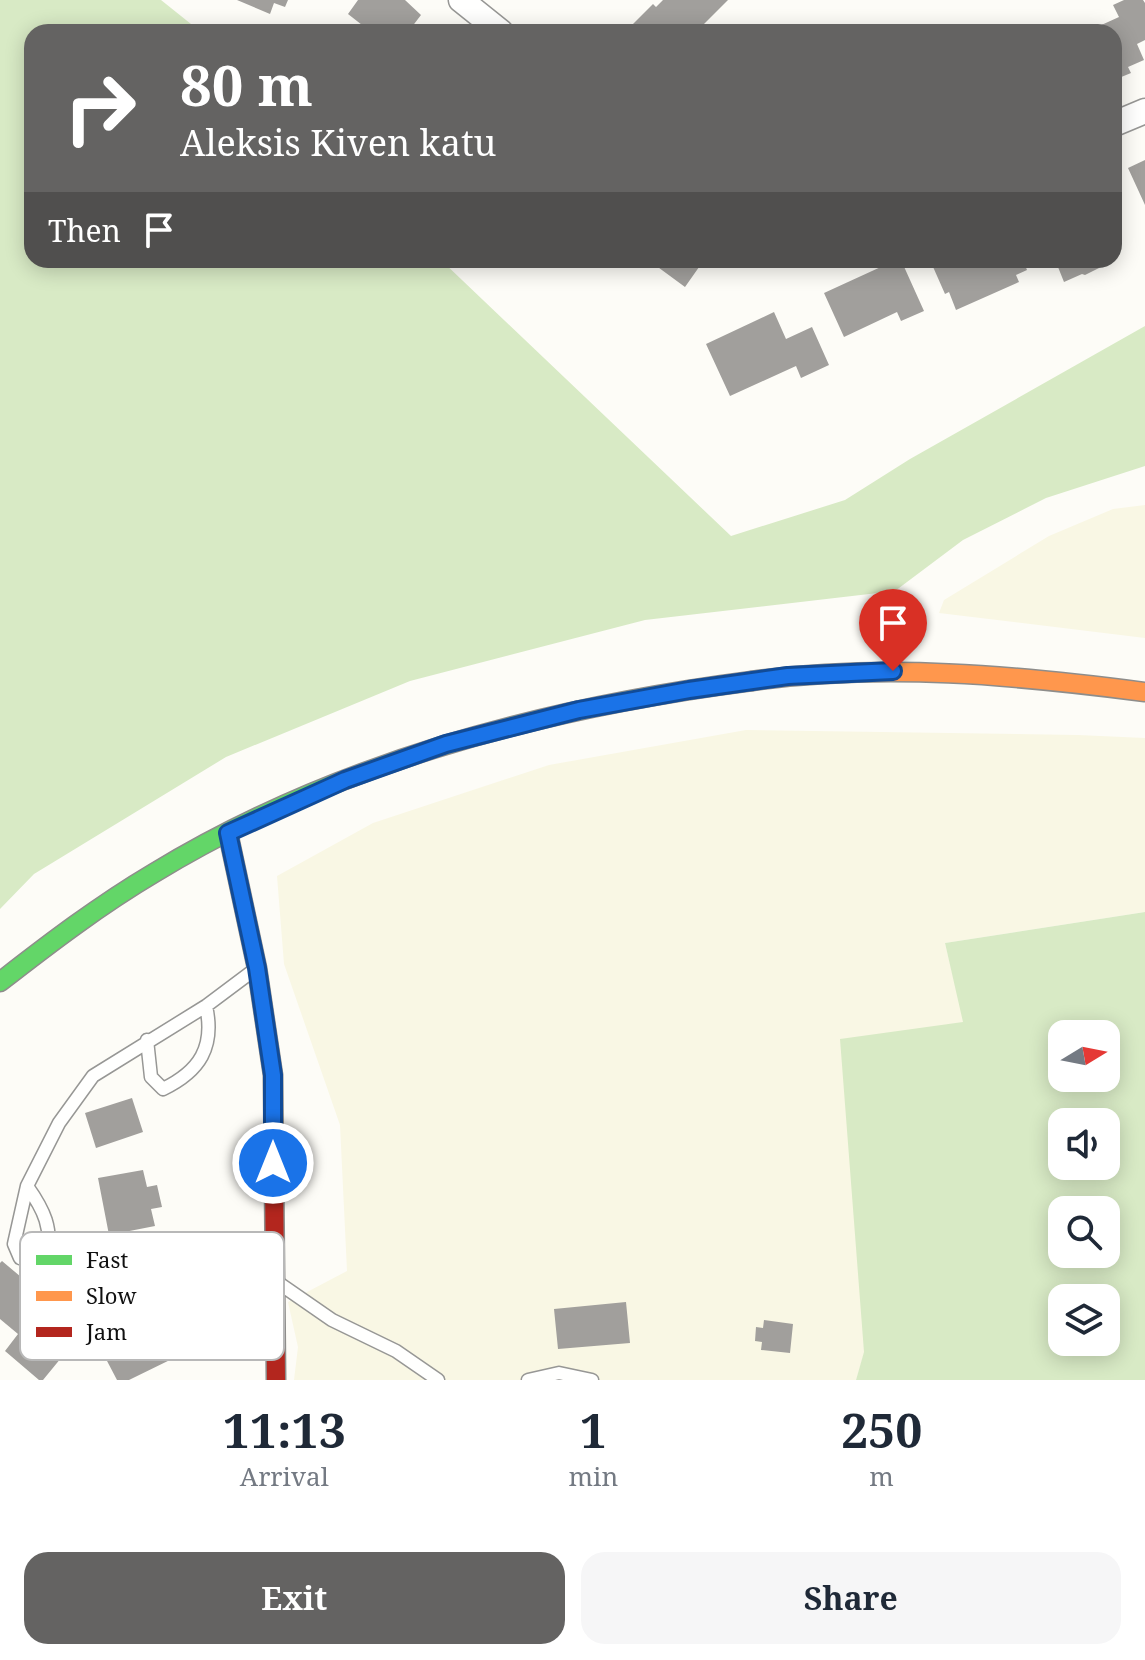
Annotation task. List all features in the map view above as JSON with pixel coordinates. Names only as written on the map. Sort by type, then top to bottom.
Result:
[{"type":"main road","points":[[0,982],[68,928],[178,858],[228,833],[345,780],[446,744],[579,710],[788,676],[893,671],[1001,676],[1145,692]]},
{"type":"main road","points":[[228,833],[257,968],[273,1075],[274,1232]]},
{"type":"main road","points":[[276,1360],[276,1380]]},
{"type":"street","points":[[461,0],[491,24]]},
{"type":"street","points":[[1122,121],[1145,111]]},
{"type":"lane","points":[[20,1258],[14,1244],[27,1186],[59,1123],[93,1076],[206,1006],[257,968]]},
{"type":"lane","points":[[147,1040],[151,1077],[163,1089],[186,1078],[208,1046],[206,1006]]},
{"type":"lane","points":[[27,1186],[45,1212],[48,1232]]},
{"type":"lane","points":[[284,1287],[332,1320],[396,1351],[438,1380]]},
{"type":"lane","points":[[528,1380],[559,1373],[592,1380]]},
{"type":"shaded area","points":[[1145,505],[1145,638],[939,613],[944,600],[1049,536],[1113,509]]},
{"type":"shaded area","points":[[746,730],[1145,738],[1145,912],[945,943],[964,1022],[856,1380],[294,1380],[298,1347],[288,1302],[347,1271],[340,1125],[284,964],[277,876],[373,823],[549,765]]},
{"type":"green space","points":[[0,0],[161,0],[191,24],[24,24],[24,268],[449,268],[731,536],[845,500],[910,459],[1145,326],[1145,466],[1046,498],[963,540],[895,591],[645,620],[410,681],[226,757],[34,874],[0,909]]},
{"type":"green space","points":[[1145,912],[1145,1380],[856,1380],[864,1352],[840,1039],[963,1022],[945,943]]},
{"type":"building","points":[[237,0],[288,0],[285,7],[274,3],[270,14]]},
{"type":"building","points":[[358,0],[405,0],[421,15],[414,24],[361,24],[348,14]]},
{"type":"building","points":[[663,0],[728,0],[704,24],[633,24],[653,4],[656,7]]},
{"type":"building","points":[[1124,0],[1143,0],[1145,3],[1145,40],[1137,44],[1144,60],[1128,67],[1131,73],[1122,77],[1122,24],[1104,24],[1119,17],[1113,5]]},
{"type":"building","points":[[1145,160],[1145,205],[1128,168]]},
{"type":"building","points":[[659,268],[698,268],[685,287]]},
{"type":"building","points":[[879,268],[905,268],[924,311],[901,321],[897,312],[844,337],[824,293]]},
{"type":"building","points":[[934,268],[1027,270],[1016,275],[1019,282],[956,310],[949,292],[945,294]]},
{"type":"building","points":[[1058,268],[1099,268],[1085,275],[1064,282]]},
{"type":"building","points":[[774,312],[786,339],[812,327],[829,365],[801,378],[796,366],[730,396],[706,344]]},
{"type":"building","points":[[132,1098],[143,1132],[96,1148],[85,1113]]},
{"type":"building","points":[[143,1170],[147,1187],[157,1185],[162,1207],[151,1209],[155,1226],[108,1232],[98,1178]]},
{"type":"building","points":[[2,1261],[20,1276],[20,1360],[59,1360],[43,1380],[39,1380],[5,1351],[18,1334],[0,1319]]},
{"type":"building","points":[[626,1302],[630,1343],[558,1349],[554,1309]]},
{"type":"building","points":[[764,1320],[793,1324],[790,1353],[761,1350],[762,1342],[755,1341],[756,1327],[763,1328]]},
{"type":"building","points":[[107,1360],[170,1360],[129,1380],[117,1380]]},
{"type":"traffic: fast","points":[[0,982],[114,898],[154,873],[223,834],[294,800],[442,746],[519,725],[674,692],[752,681]]},
{"type":"traffic: slow","points":[[752,681],[850,673],[948,673],[1145,692]]},
{"type":"traffic: jam","points":[[228,833],[257,968],[273,1075],[275,1232]]},
{"type":"traffic: jam","points":[[276,1360],[276,1380]]},
{"type":"route","points":[[273,1163],[273,1075],[257,968],[228,833],[345,780],[446,744],[579,710],[788,676],[893,671]]}]
